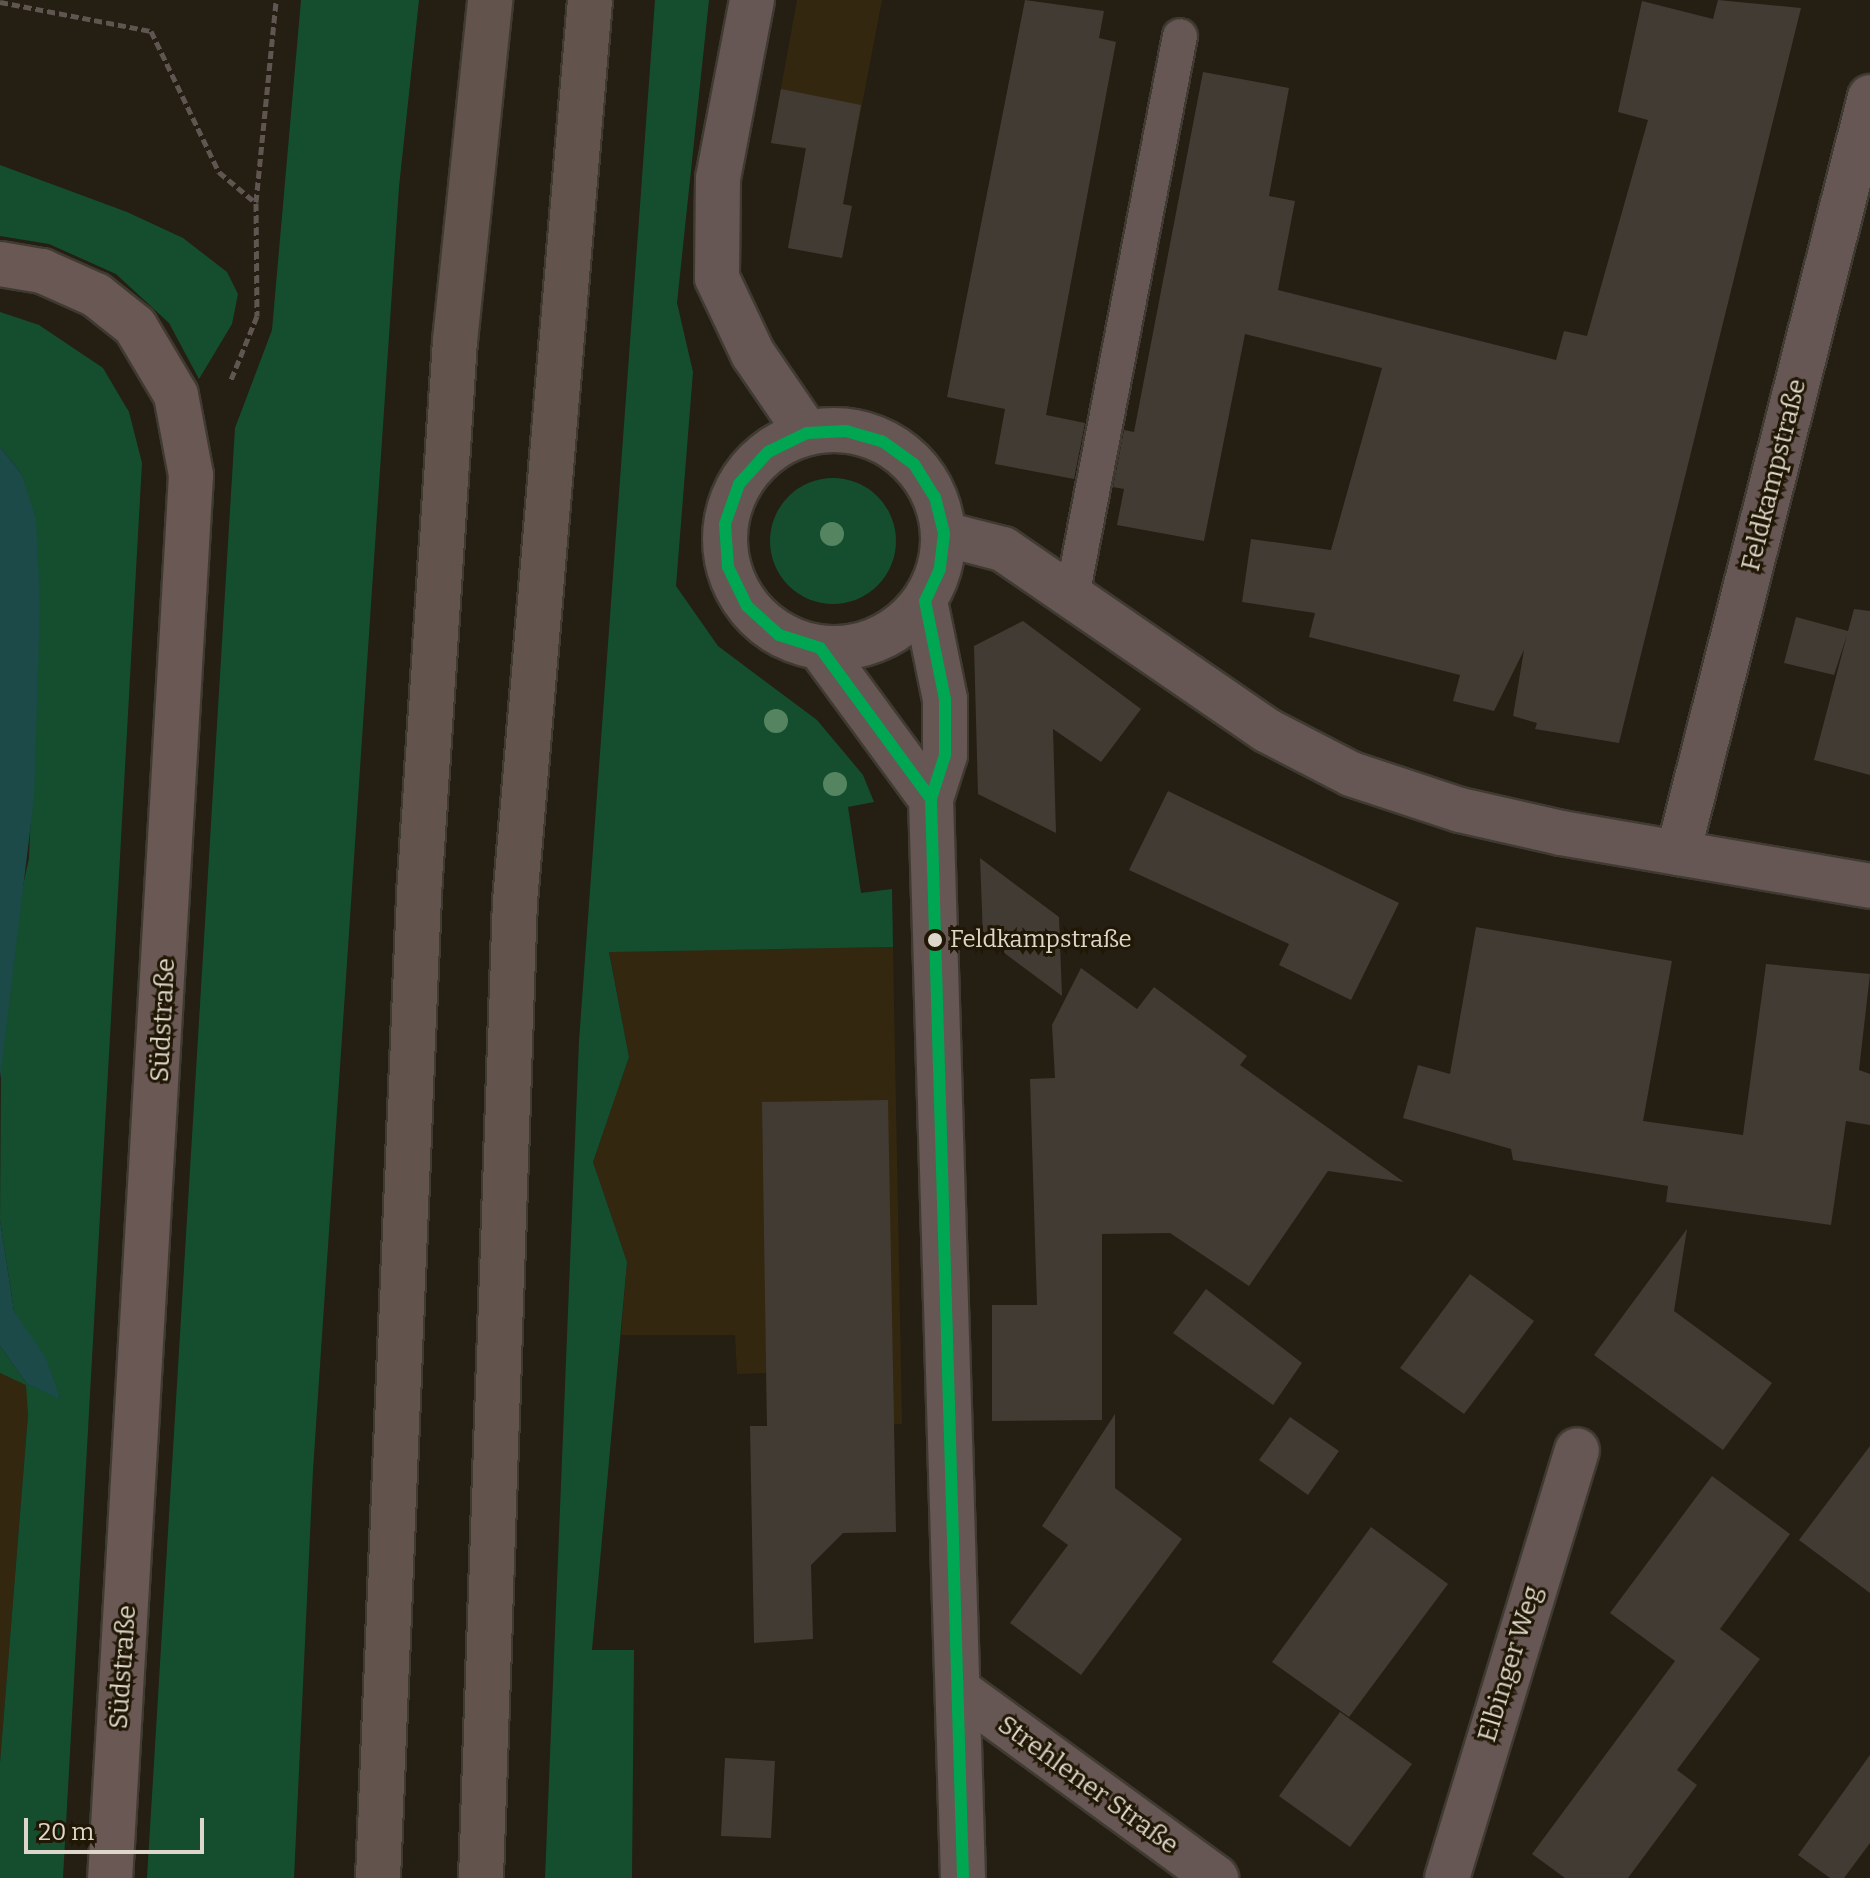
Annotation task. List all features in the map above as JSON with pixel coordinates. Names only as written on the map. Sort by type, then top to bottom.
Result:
[{"type":"highway","points":[[378,1878],[386,1543],[419,894],[455,341],[490,0]]},
{"type":"highway","points":[[481,1878],[515,901],[590,0]]},
{"type":"street","points":[[752,0],[718,178],[717,278],[753,354],[807,433]]},
{"type":"street","name":"Feldkampstraße","points":[[1678,853],[1870,97]]},
{"type":"street","name":"Südstraße","points":[[0,264],[42,271],[96,295],[135,326],[163,368],[186,424],[191,475],[163,1019],[110,1878]]},
{"type":"street","points":[[846,431],[882,441],[914,464],[935,497],[944,534],[940,569],[925,601],[897,630],[860,646],[820,648],[769,625],[747,606],[728,567],[725,524],[739,484],[768,452],[807,433],[846,431]]},
{"type":"street","points":[[944,534],[1003,549],[1073,591],[1268,731],[1351,774],[1460,810],[1678,853],[1870,886]]},
{"type":"street","points":[[925,601],[945,699],[945,755],[931,799],[961,1692],[963,1878]]},
{"type":"street","points":[[820,648],[931,799]]},
{"type":"street","name":"Elbinger Weg","points":[[1447,1878],[1577,1450]]},
{"type":"street","name":"Strehlener Straße","points":[[961,1692],[1216,1878]]},
{"type":"lane","points":[[1073,591],[1180,36]]},
{"type":"path","points":[[186,424],[232,380],[249,344],[257,316],[256,203],[276,0]]},
{"type":"path","points":[[0,2],[151,31],[219,172],[256,203]]},
{"type":"shaded area","points":[[797,0],[882,0],[852,157],[771,143]]},
{"type":"shaded area","points":[[893,947],[902,1424],[767,1426],[766,1373],[737,1374],[735,1335],[621,1335],[627,1262],[593,1162],[629,1057],[609,951]]},
{"type":"shaded area","points":[[0,1373],[27,1384],[28,1415],[0,1763]]},
{"type":"green space","points":[[301,0],[419,0],[399,187],[313,1470],[294,1878],[147,1878],[235,428],[272,330]]},
{"type":"green space","points":[[655,0],[709,0],[677,303],[693,372],[676,586],[718,646],[817,720],[863,775],[874,802],[848,807],[861,893],[892,889],[893,947],[609,952],[629,1057],[593,1162],[627,1262],[592,1650],[634,1650],[632,1878],[545,1878],[579,1041]]},
{"type":"green space","points":[[0,165],[127,212],[183,238],[227,272],[238,294],[232,324],[199,379],[169,323],[116,274],[49,244],[0,236]]},
{"type":"green space","points":[[0,312],[39,325],[103,368],[129,412],[142,463],[63,1878],[0,1878],[0,1763],[28,1415],[26,1385],[0,1373],[0,1346],[27,1384],[60,1398],[14,1311],[0,1220],[1,1067],[13,932],[29,858],[35,713],[21,473],[0,447]]},
{"type":"green space","points":[[833,478],[857,483],[877,497],[891,517],[896,541],[891,565],[877,585],[857,599],[833,604],[809,599],[789,585],[775,565],[770,541],[775,517],[789,497],[809,483]]},
{"type":"water","points":[[0,447],[21,473],[36,519],[40,606],[34,798],[0,1079]]},
{"type":"water","points":[[0,1220],[14,1311],[46,1358],[60,1399],[27,1384],[0,1346]]},
{"type":"building","points":[[1025,0],[1104,11],[1099,38],[1116,42],[1046,415],[1085,423],[1074,479],[995,464],[1005,409],[947,397]]},
{"type":"building","points":[[1718,0],[1801,8],[1619,743],[1535,729],[1537,723],[1513,716],[1524,650],[1494,711],[1453,701],[1460,675],[1309,637],[1315,613],[1242,602],[1251,539],[1331,550],[1382,368],[1245,334],[1204,541],[1117,525],[1124,489],[1113,487],[1124,430],[1134,432],[1203,72],[1289,88],[1269,196],[1295,201],[1278,290],[1556,360],[1564,331],[1587,336],[1648,120],[1618,112],[1642,1],[1713,19]]},
{"type":"building","points":[[781,89],[861,105],[843,204],[852,206],[842,258],[788,248],[806,148],[771,143]]},
{"type":"building","points":[[1854,609],[1870,611],[1870,775],[1814,760],[1847,635],[1834,675],[1784,663],[1796,617],[1848,631]]},
{"type":"building","points":[[1023,621],[1141,709],[1101,762],[1053,729],[1056,833],[978,794],[974,646]]},
{"type":"building","points":[[1168,791],[1399,903],[1351,1000],[1279,965],[1289,944],[1129,870]]},
{"type":"building","points":[[980,858],[1059,917],[1062,996],[983,937]]},
{"type":"building","points":[[1476,927],[1672,961],[1643,1121],[1743,1135],[1766,964],[1870,974],[1859,1070],[1870,1074],[1870,1125],[1846,1121],[1831,1225],[1666,1202],[1668,1186],[1513,1160],[1511,1149],[1403,1118],[1418,1065],[1450,1074]]},
{"type":"building","points":[[1081,968],[1137,1009],[1154,987],[1247,1056],[1240,1065],[1404,1182],[1328,1171],[1249,1286],[1170,1233],[1102,1234],[1102,1420],[992,1421],[992,1305],[1037,1305],[1030,1079],[1055,1078],[1052,1025]]},
{"type":"building","points":[[888,1100],[896,1532],[843,1533],[811,1565],[813,1639],[754,1643],[750,1426],[767,1426],[762,1102]]},
{"type":"building","points":[[1687,1229],[1674,1311],[1772,1383],[1723,1450],[1594,1355]]},
{"type":"building","points":[[1470,1274],[1534,1321],[1464,1414],[1400,1368]]},
{"type":"building","points":[[1206,1289],[1302,1363],[1273,1405],[1173,1333]]},
{"type":"building","points":[[1115,1414],[1115,1488],[1182,1539],[1081,1675],[1010,1623],[1068,1545],[1042,1526]]},
{"type":"building","points":[[1290,1417],[1339,1451],[1308,1495],[1259,1460]]},
{"type":"building","points":[[1870,1446],[1870,1593],[1799,1540]]},
{"type":"building","points":[[1712,1476],[1790,1534],[1720,1629],[1760,1659],[1677,1770],[1697,1785],[1628,1878],[1565,1878],[1532,1854],[1675,1661],[1610,1613]]},
{"type":"building","points":[[1371,1527],[1448,1584],[1349,1717],[1272,1662]]},
{"type":"building","points":[[1340,1712],[1412,1764],[1350,1847],[1279,1796]]},
{"type":"building","points":[[1870,1755],[1870,1843],[1844,1878],[1830,1878],[1798,1855]]},
{"type":"building","points":[[725,1758],[775,1761],[771,1838],[721,1836]]},
{"type":"transit line","points":[[846,431],[882,441],[914,464],[935,497],[944,534],[940,569],[925,601],[945,699],[945,755],[931,799],[820,648],[779,635],[747,606],[728,567],[725,524],[739,484],[768,452],[807,433],[846,431]]},
{"type":"transit line","points":[[931,799],[963,1878]]},
{"type":"place","name":"Feldkampstraße","points":[[935,940]]}]
